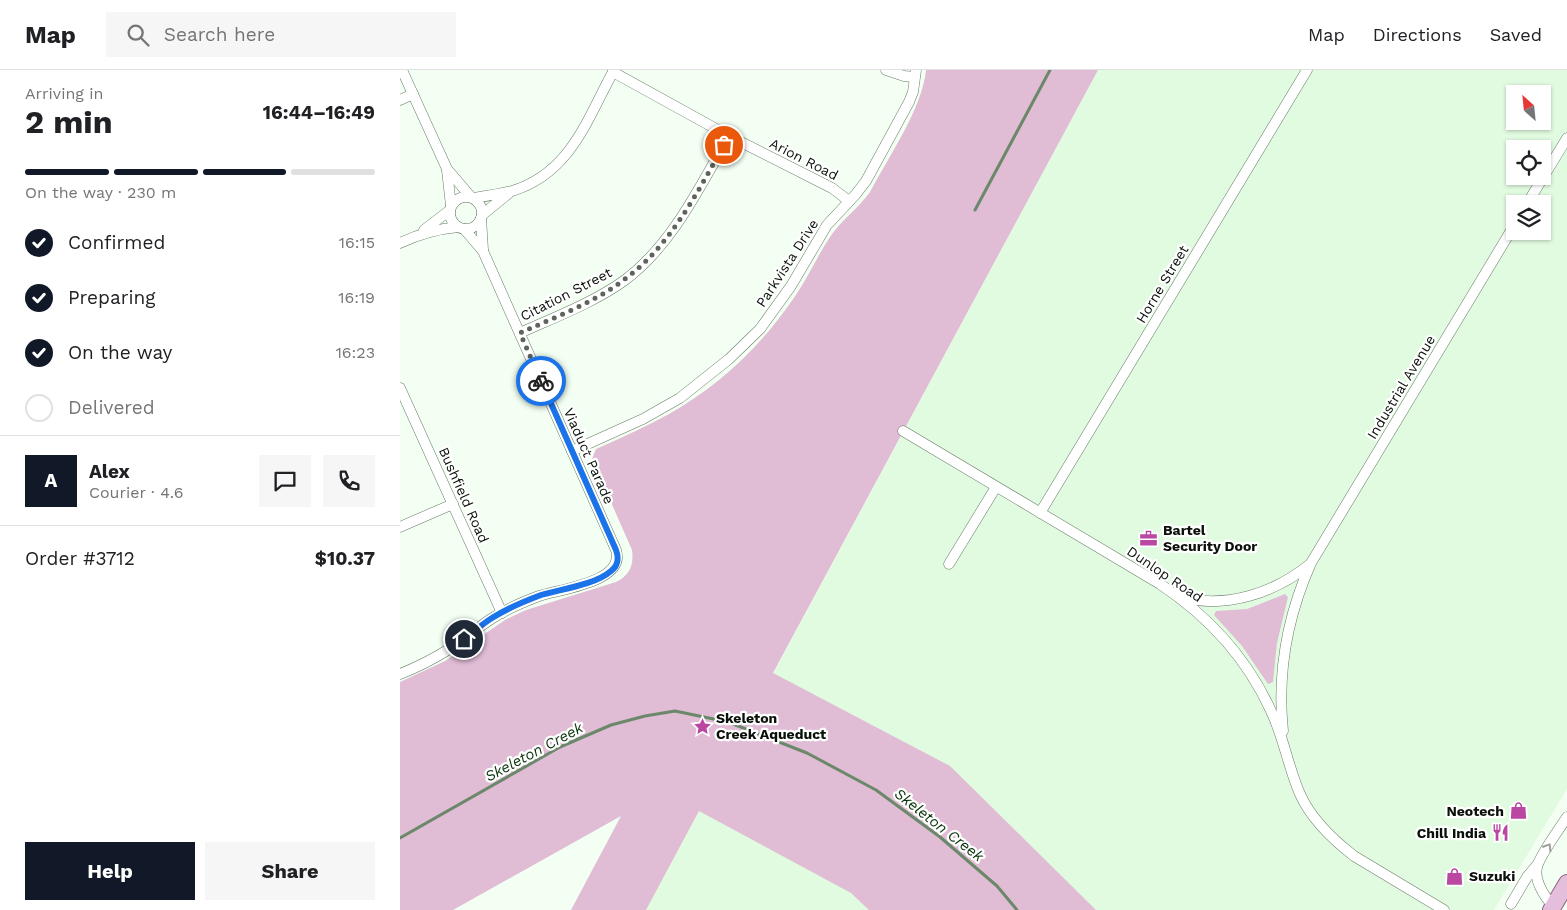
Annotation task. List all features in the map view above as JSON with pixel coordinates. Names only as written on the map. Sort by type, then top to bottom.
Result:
[{"type":"main road","points":[[1557,908],[1567,883]]},
{"type":"street","points":[[402,70],[447,169],[481,206],[482,216]]},
{"type":"street","points":[[886,70],[904,76],[915,73]]},
{"type":"street","name":"Horne Street","points":[[1040,513],[1307,70]]},
{"type":"street","points":[[400,243],[417,235],[444,228],[474,227],[482,216],[512,191],[552,171],[571,150],[613,71]]},
{"type":"street","name":"Arion Road","points":[[613,71],[729,136],[832,188],[849,201]]},
{"type":"street","name":"Parkvista Drive","points":[[572,452],[643,419],[680,398],[729,359],[760,329],[804,266],[827,225],[866,181],[912,92],[915,73]]},
{"type":"street","points":[[400,100],[413,94]]},
{"type":"street","name":"Citation Street","points":[[520,333],[602,294],[626,279],[643,263],[670,234],[729,136]]},
{"type":"street","points":[[1532,195],[1567,138]]},
{"type":"street","points":[[447,169],[451,220],[461,228]]},
{"type":"street","points":[[417,235],[451,208],[460,198],[473,198],[512,191]]},
{"type":"street","name":"Viaduct Parade","points":[[482,216],[483,251]]},
{"type":"street","name":"Viaduct Parade","points":[[461,228],[483,251],[618,558],[613,569],[606,574],[582,584],[541,595],[502,613]]},
{"type":"street","name":"Industrial Avenue","points":[[1286,750],[1281,708],[1284,651],[1298,593],[1311,563],[1506,239]]},
{"type":"street","name":"Bushfield Road","points":[[400,388],[502,613]]},
{"type":"street","name":"Dunlop Road","points":[[903,431],[1180,597],[1200,613],[1241,658],[1272,711],[1300,794],[1311,814],[1327,832],[1354,856],[1444,910]]},
{"type":"street","points":[[949,564],[996,487]]},
{"type":"street","points":[[400,527],[452,504]]},
{"type":"street","name":"Industrial Avenue","points":[[1180,597],[1200,602],[1223,601],[1262,593],[1296,575],[1311,563]]},
{"type":"street","points":[[400,674],[447,650],[502,613]]},
{"type":"street","points":[[1511,904],[1567,817]]},
{"type":"street","points":[[1537,865],[1541,890],[1557,908]]},
{"type":"shaded area","points":[[926,70],[1098,70],[773,673],[950,766],[1096,910],[869,910],[851,893],[699,811],[646,910],[571,910],[621,816],[453,910],[400,910],[400,682],[445,661],[505,620],[526,610],[616,582],[628,573],[632,565],[632,550],[592,459],[596,449],[669,414],[704,392],[751,351],[779,319],[834,231],[870,192],[912,116]]},
{"type":"shaded area","points":[[1098,70],[1567,70],[1567,789],[1494,910],[646,910]]},
{"type":"shaded area","points":[[1285,594],[1288,597],[1277,643],[1273,682],[1268,684],[1242,646],[1214,615],[1216,611],[1247,609]]},
{"type":"waterway","points":[[975,210],[1050,70]]},
{"type":"waterway","name":"Skeleton Creek","points":[[400,838],[560,747],[611,725],[645,716],[675,711],[728,722],[807,753],[876,790],[940,837],[997,886],[1017,910]]},
{"type":"way so far","points":[[541,381],[520,333],[602,294],[626,279],[670,234],[724,145]]},
{"type":"place","name":"Bartel Security Door","points":[[1149,538]]},
{"type":"place","name":"Skeleton Creek Aqueduct","points":[[702,726]]},
{"type":"place","name":"Neotech","points":[[1518,811]]},
{"type":"place","name":"Chill India","points":[[1500,833]]},
{"type":"place","name":"Suzuki","points":[[1455,876]]},
{"type":"route","points":[[464,639],[492,618],[541,595],[582,584],[606,574],[615,567],[617,562],[616,550],[541,381]]}]
